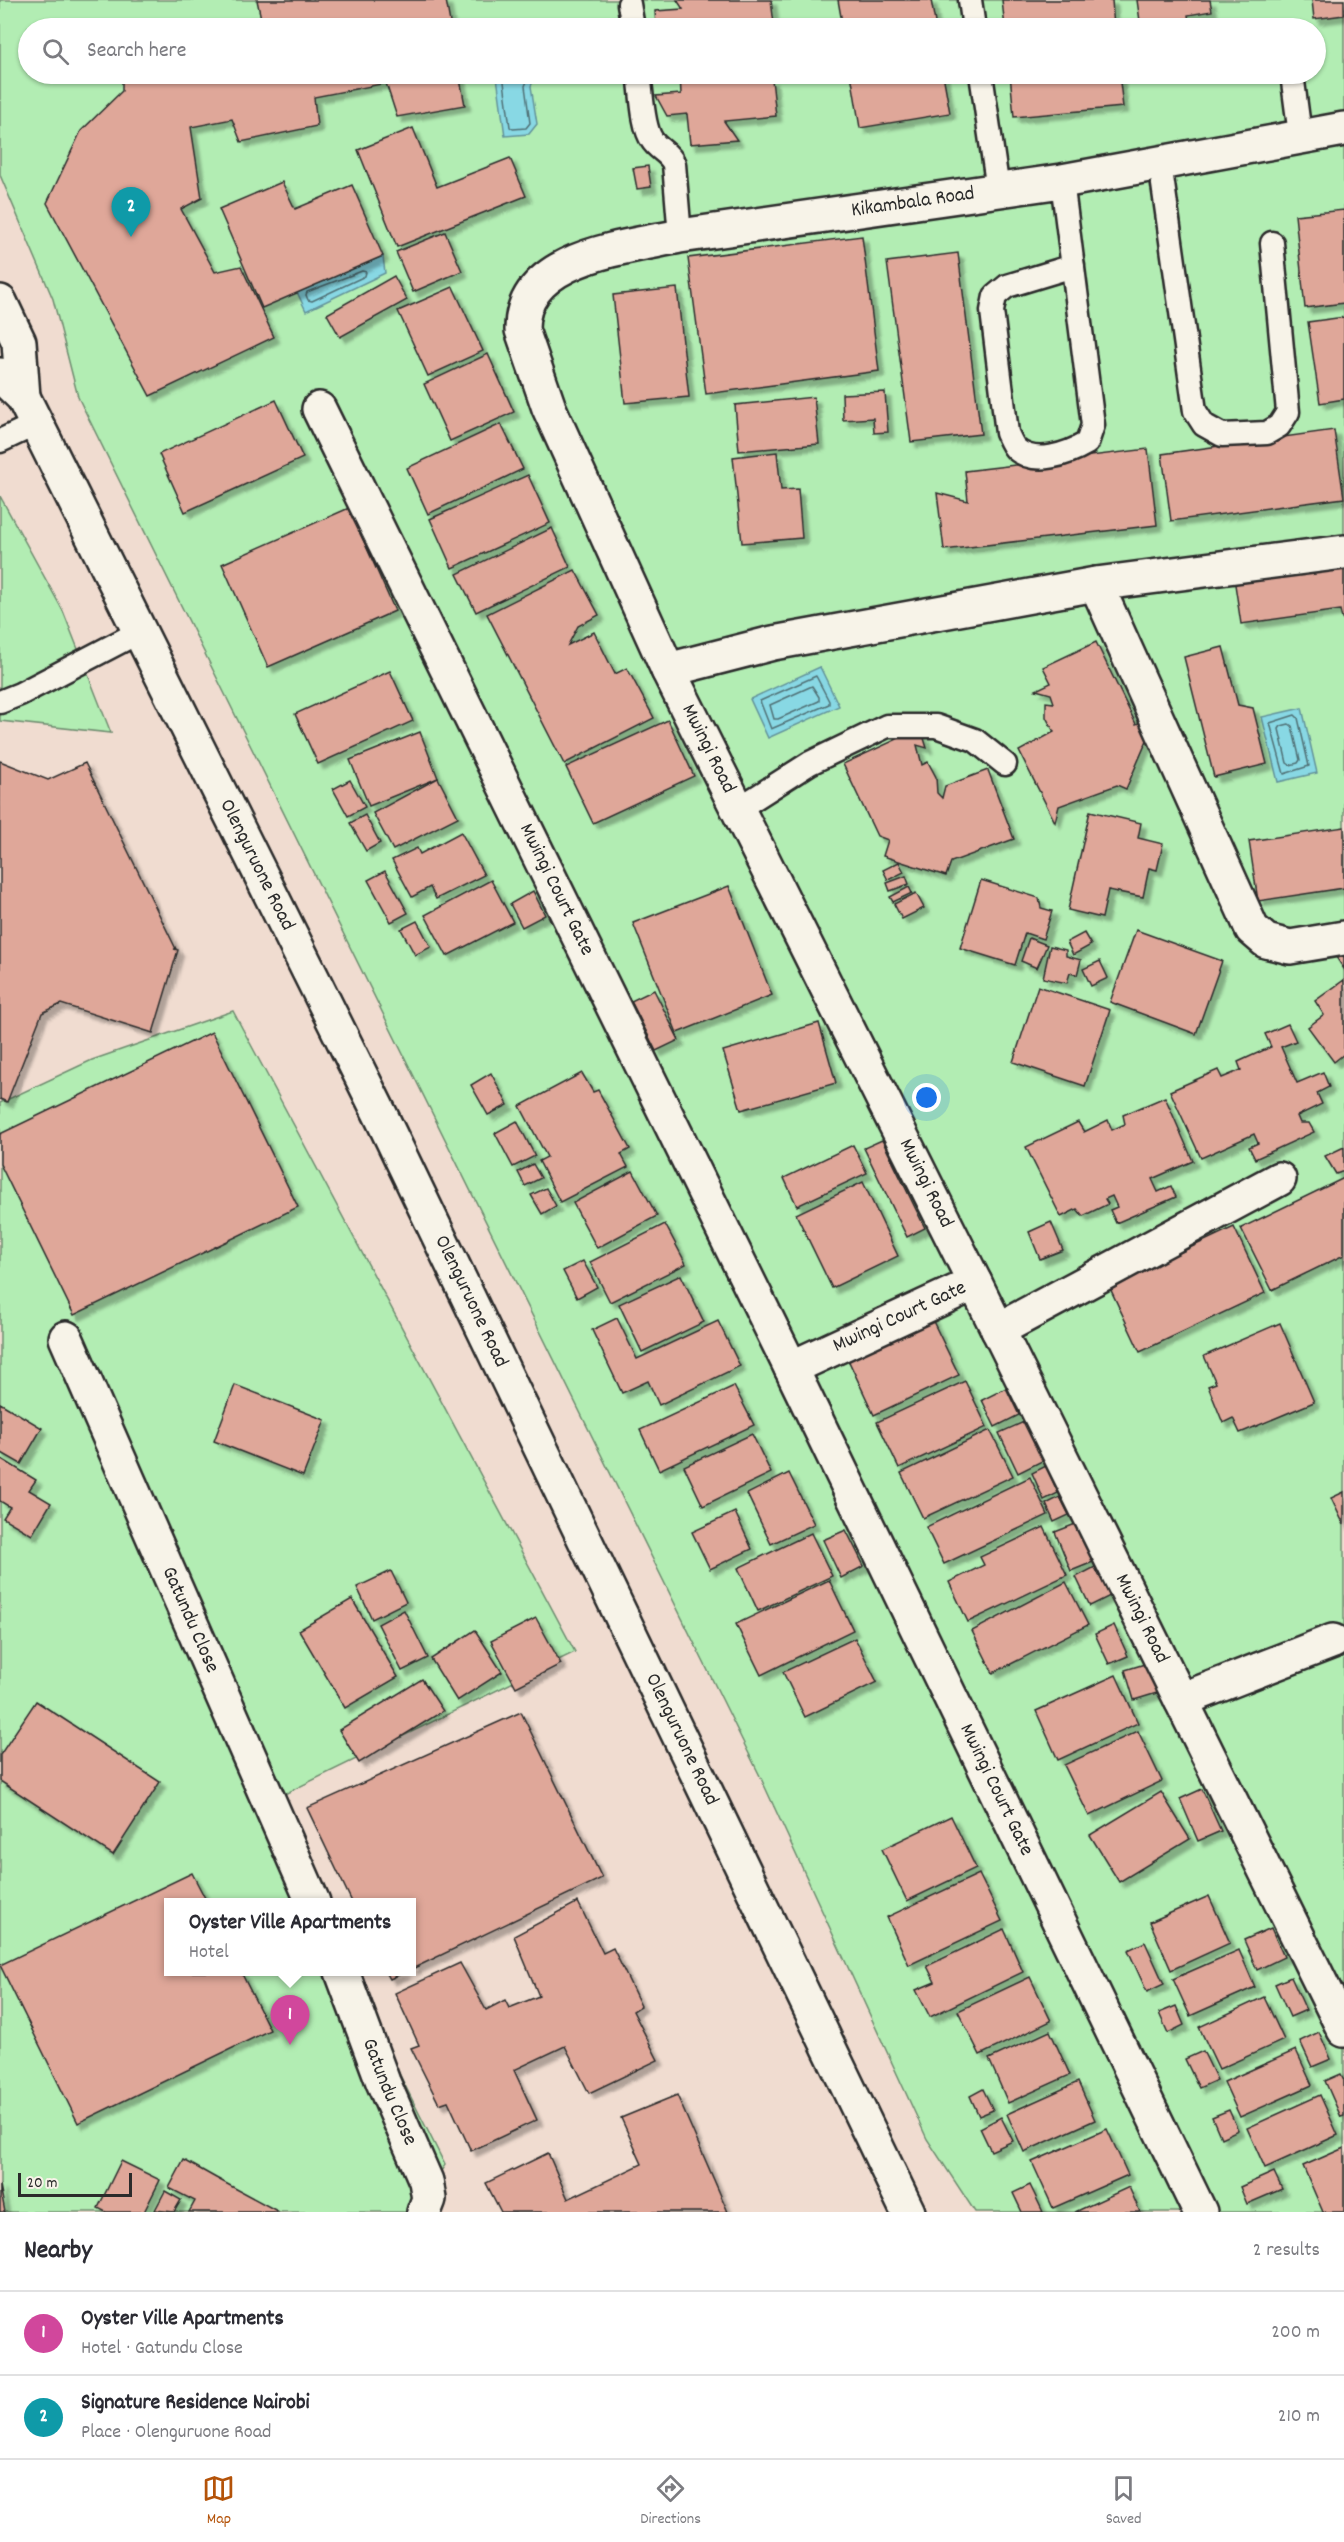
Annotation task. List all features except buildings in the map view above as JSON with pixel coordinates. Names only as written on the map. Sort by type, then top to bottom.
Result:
[{"type":"street","name":"Kikambala Road","points":[[522,330],[522,317],[528,297],[551,273],[569,264],[625,248],[680,236],[1062,181],[1160,164],[1300,135],[1344,129]]},
{"type":"street","name":"Olenguruone Road","points":[[0,302],[19,342],[20,399],[381,1116],[907,2212]]},
{"type":"street","name":"Mwingi Road","points":[[522,330],[549,408],[668,670],[975,1283],[1344,2030]]},
{"type":"street","name":"Mwingi Court Gate","points":[[319,409],[791,1368],[1200,2212]]},
{"type":"street","points":[[668,670],[773,642],[1096,584],[1344,552]]},
{"type":"street","points":[[1096,584],[1252,929],[1266,941],[1290,947],[1344,938]]},
{"type":"street","points":[[998,1330],[1279,1179]]},
{"type":"street","name":"Mwingi Court Gate","points":[[791,1368],[975,1283]]},
{"type":"street","name":"Gatundu Close","points":[[66,1338],[311,1898]]},
{"type":"street","points":[[1181,1700],[1332,1641]]},
{"type":"street","name":"Gatundu Close","points":[[344,1976],[383,2082],[426,2181],[429,2199],[424,2212]]},
{"type":"lane","points":[[970,0],[973,18]]},
{"type":"lane","points":[[629,4],[631,18]]},
{"type":"lane","points":[[641,84],[648,132],[653,142],[669,154],[674,164],[680,236]]},
{"type":"lane","points":[[982,84],[998,190]]},
{"type":"lane","points":[[1293,84],[1300,135]]},
{"type":"lane","points":[[1160,164],[1196,411],[1204,425],[1222,435],[1267,432],[1279,426],[1288,412],[1272,243]]},
{"type":"lane","points":[[1062,181],[1073,266],[1093,425],[1087,443],[1070,453],[1033,458],[1016,449],[1007,433],[992,311],[995,296],[1007,286],[1073,266]]},
{"type":"lane","points":[[0,441],[20,399]]},
{"type":"lane","points":[[0,702],[20,694],[139,632]]},
{"type":"lane","points":[[738,809],[810,763],[887,726],[936,726],[975,740],[1005,764]]},
{"type":"green space","points":[[0,0],[1344,0],[1344,2212],[975,2212],[927,2139],[759,1774],[78,397],[53,299],[0,175]]},
{"type":"green space","points":[[0,496],[63,611],[111,733],[0,721]]},
{"type":"green space","points":[[233,1011],[575,1652],[264,1804],[311,1898],[164,1898],[164,1976],[350,1976],[445,2165],[414,2212],[0,2212],[0,1103],[92,1060]]},
{"type":"water","points":[[498,84],[532,84],[537,124],[529,134],[505,136]]},
{"type":"water","points":[[383,256],[385,273],[306,311],[296,290]]},
{"type":"water","points":[[820,667],[839,706],[768,738],[750,699]]},
{"type":"water","points":[[1302,708],[1317,773],[1278,782],[1262,717]]},
{"type":"place","name":"Signature Residence Nairobi","points":[[131,237]]},
{"type":"place","name":"Oyster Ville Apartments","points":[[290,2045]]}]
